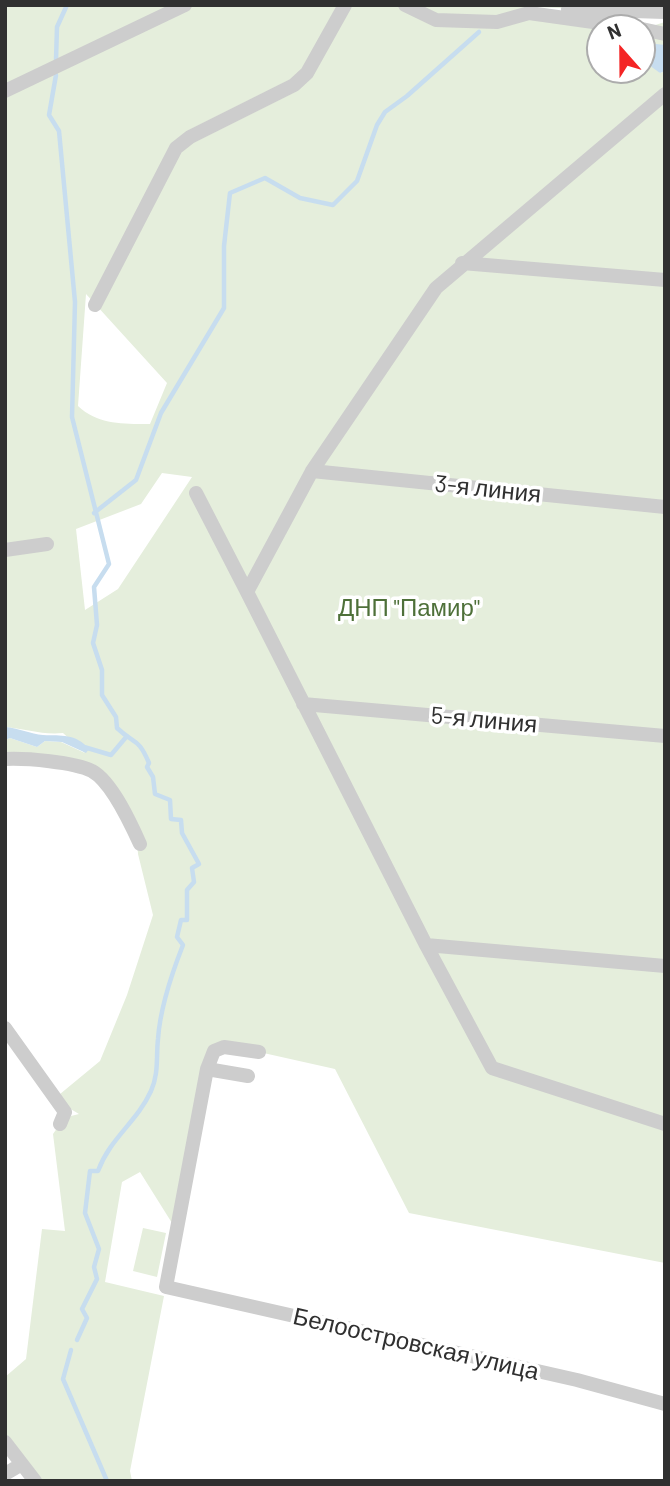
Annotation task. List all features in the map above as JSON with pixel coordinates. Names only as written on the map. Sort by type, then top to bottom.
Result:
[{"type":"street","points":[[5,91],[185,5]]},
{"type":"street","points":[[94,305],[176,148],[190,138],[294,85],[307,73],[345,5]]},
{"type":"street","points":[[405,5],[436,20],[463,22],[497,22],[534,9],[665,12]]},
{"type":"street","points":[[534,9],[586,19]]},
{"type":"street","points":[[247,592],[312,471],[436,288],[462,263],[665,94]]},
{"type":"street","points":[[462,263],[665,280]]},
{"type":"street","name":"3-я линия","points":[[312,471],[665,507]]},
{"type":"street","points":[[196,494],[426,945],[492,1068],[665,1124]]},
{"type":"street","points":[[5,550],[47,544]]},
{"type":"street","name":"5-я линия","points":[[303,704],[665,736]]},
{"type":"street","points":[[5,759],[81,767],[95,772],[126,812],[140,844]]},
{"type":"street","points":[[426,945],[665,966]]},
{"type":"street","points":[[5,1028],[65,1112],[60,1124]]},
{"type":"street","points":[[248,1076],[207,1069],[214,1051],[224,1047],[259,1052]]},
{"type":"street","name":"Белоостровская улица","points":[[207,1069],[166,1287],[564,1377],[665,1404]]},
{"type":"street","points":[[5,1442],[35,1481]]},
{"type":"street","points":[[5,1474],[22,1464]]},
{"type":"green space","name":"ДНП \"Памир\"","points":[[5,5],[665,5],[665,12],[536,7],[586,23],[586,84],[656,84],[656,67],[660,73],[665,71],[665,1263],[409,1213],[335,1069],[259,1052],[214,1051],[177,1231],[140,1172],[122,1182],[105,1282],[164,1296],[130,1471],[132,1481],[35,1481],[5,1442],[5,1377],[26,1359],[42,1229],[65,1231],[53,1134],[60,1124],[66,1124],[71,1116],[79,1114],[54,1099],[100,1061],[127,995],[153,915],[138,854],[137,838],[95,772],[5,759],[5,740],[10,738],[37,747],[45,741],[61,742],[85,753],[63,733],[41,733],[5,727]],"holes":[[[86,294],[167,383],[150,424],[103,420],[78,406]],[[162,473],[192,477],[118,589],[85,610],[76,529],[141,504]]]},
{"type":"green space","name":"ДНП \"Памир\"","points":[[665,22],[665,45],[656,45],[656,25]]},
{"type":"green space","points":[[143,1228],[166,1233],[157,1277],[133,1271]]},
{"type":"water","points":[[656,44],[665,45],[665,71],[660,73],[656,70]]},
{"type":"water","points":[[5,727],[38,734],[68,736],[79,740],[89,749],[86,753],[62,742],[45,741],[37,747],[10,738],[5,740]]},
{"type":"waterway","points":[[56,60],[57,27],[67,5]]},
{"type":"waterway","points":[[94,513],[136,480],[161,413],[224,308],[224,246],[230,193],[265,178],[300,198],[333,205],[357,181],[377,125],[385,112],[479,32]]},
{"type":"waterway","points":[[56,75],[49,115],[59,131],[75,302],[72,417],[109,564],[94,587],[97,625],[93,643],[102,670],[102,695],[116,717],[117,728],[142,749],[149,763],[147,767],[153,777],[155,794],[170,800],[171,819],[181,820],[182,833],[199,864],[192,868],[194,882],[187,890],[187,920],[181,920],[177,937],[183,945],[161,1016],[154,1084],[145,1102],[109,1149],[98,1171],[90,1171],[85,1213],[99,1249],[94,1267],[97,1279],[82,1309],[87,1318],[77,1340]]},
{"type":"waterway","points":[[84,747],[111,755],[127,736]]},
{"type":"waterway","points":[[71,1350],[63,1379],[107,1481]]}]
